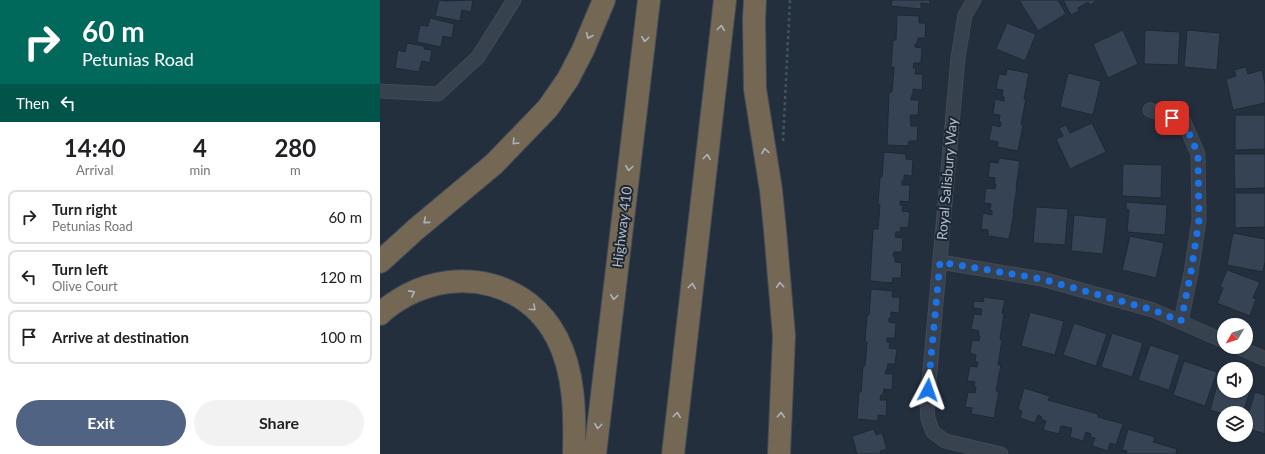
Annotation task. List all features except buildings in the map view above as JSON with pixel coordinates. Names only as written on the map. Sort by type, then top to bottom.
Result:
[{"type":"highway","points":[[380,262],[415,230],[494,164],[548,108],[568,79],[577,62],[604,0]]},
{"type":"highway","name":"Highway 410","points":[[595,454],[649,0]]},
{"type":"highway","points":[[673,454],[725,0]]},
{"type":"highway","points":[[755,0],[755,89],[771,196],[784,336],[779,454]]},
{"type":"highway","points":[[380,314],[397,300],[418,289],[451,281],[474,281],[504,288],[527,303],[536,310],[548,324],[566,360],[571,382],[574,454]]},
{"type":"street","points":[[380,91],[438,94],[478,57],[514,0]]},
{"type":"street","name":"Royal Salisbury Way","points":[[974,0],[965,15],[958,58],[927,404],[928,419],[933,432],[945,441],[1001,454]]},
{"type":"street","points":[[1150,110],[1184,122],[1198,154],[1199,220],[1191,272],[1181,321]]},
{"type":"street","points":[[940,262],[1042,279],[1153,310],[1217,338]]},
{"type":"street","points":[[1253,354],[1265,359]]},
{"type":"path","points":[[783,142],[790,0]]},
{"type":"route","points":[[928,390],[940,262],[1042,279],[1153,310],[1181,321],[1191,272],[1199,220],[1198,154],[1184,122],[1172,118]]}]
